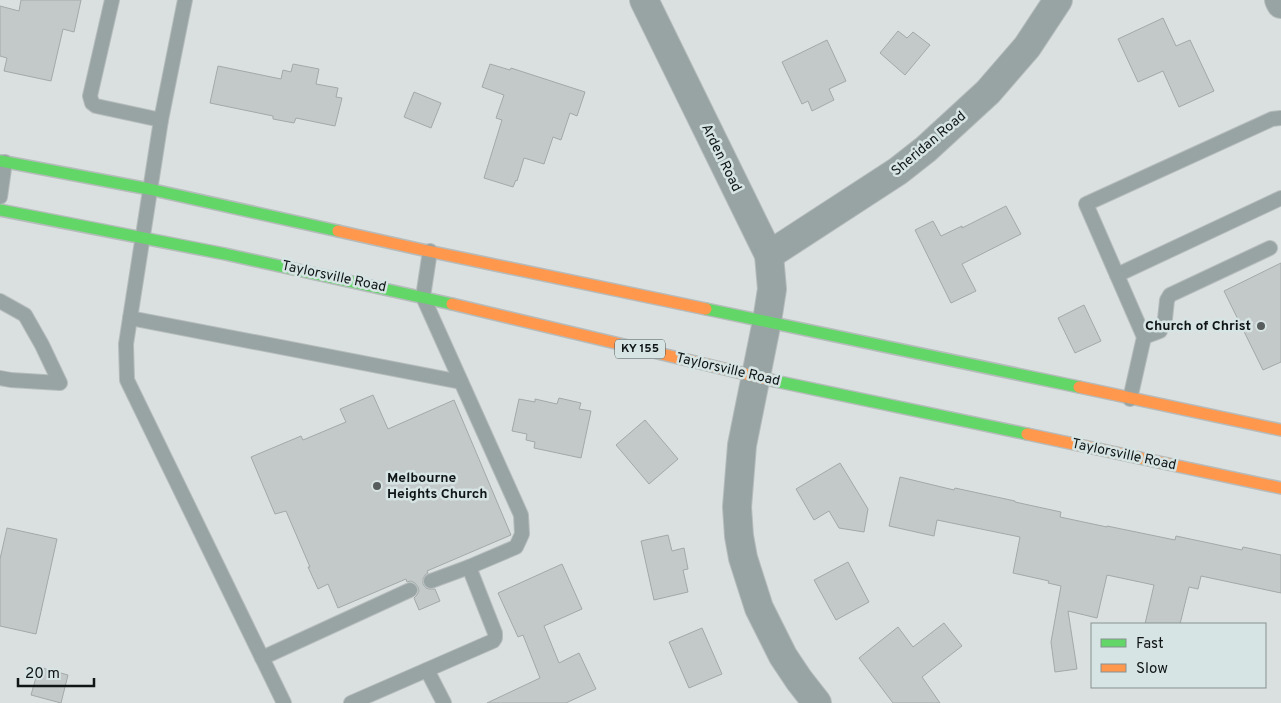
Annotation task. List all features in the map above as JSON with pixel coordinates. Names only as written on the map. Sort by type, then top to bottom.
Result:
[{"type":"main road","points":[[2,162],[150,189],[430,251],[1281,430]]},
{"type":"main road","name":"Taylorsville Road","points":[[0,210],[142,237],[423,297],[756,376],[1281,488]]},
{"type":"street","name":"Arden Road","points":[[644,0],[769,255],[772,289],[768,321],[742,445],[737,507],[739,536],[743,558],[759,608],[784,656],[799,680],[817,703]]},
{"type":"street","name":"Sheridan Road","points":[[769,255],[898,171],[926,149],[988,92],[1027,47],[1058,0]]},
{"type":"street","points":[[1279,0],[1281,4]]},
{"type":"lane","points":[[185,0],[161,120],[142,237],[126,344],[127,380],[284,703]]},
{"type":"lane","points":[[111,4],[90,96],[92,102],[96,106],[161,120]]},
{"type":"lane","points":[[1130,399],[1144,338],[1086,204],[1272,119],[1281,118]]},
{"type":"lane","points":[[0,198],[2,162]]},
{"type":"lane","points":[[1117,275],[1281,198]]},
{"type":"lane","points":[[1144,338],[1160,331],[1165,319],[1167,300],[1170,295],[1270,248]]},
{"type":"lane","points":[[430,251],[423,297],[521,515],[522,534],[516,547],[431,581]]},
{"type":"lane","points":[[0,302],[26,315],[60,383],[0,378]]},
{"type":"lane","points":[[130,318],[461,382]]},
{"type":"lane","points":[[351,703],[493,641],[495,633],[469,567]]},
{"type":"lane","points":[[262,658],[410,590]]},
{"type":"lane","points":[[427,670],[444,703]]},
{"type":"building","points":[[21,0],[81,0],[74,32],[63,29],[51,81],[4,71],[7,58],[0,56],[0,6],[19,11]]},
{"type":"building","points":[[1163,18],[1176,46],[1190,40],[1214,91],[1179,107],[1163,71],[1138,82],[1118,39]]},
{"type":"building","points":[[898,31],[907,38],[913,32],[930,45],[905,75],[880,53]]},
{"type":"building","points":[[827,40],[846,81],[829,89],[834,100],[812,111],[808,101],[802,104],[782,62]]},
{"type":"building","points":[[293,64],[319,69],[316,84],[338,88],[336,97],[342,98],[335,126],[296,118],[294,123],[273,119],[273,116],[210,103],[218,66],[281,79],[283,70],[291,72]]},
{"type":"building","points":[[490,64],[510,70],[511,68],[585,92],[577,116],[570,113],[561,140],[553,137],[544,164],[524,158],[517,181],[513,187],[484,178],[502,120],[496,118],[504,95],[482,87]]},
{"type":"building","points":[[414,92],[441,103],[431,128],[404,117]]},
{"type":"building","points":[[1006,206],[1021,234],[962,264],[976,291],[951,303],[915,230],[933,221],[941,236],[962,226],[962,228]]},
{"type":"building","name":"Church of Christ","points":[[1281,263],[1281,362],[1263,370],[1224,291]]},
{"type":"building","points":[[1084,305],[1101,341],[1075,353],[1058,318]]},
{"type":"building","name":"Melbourne Heights Church","points":[[373,395],[388,429],[454,400],[511,535],[427,571],[428,573],[423,579],[423,584],[426,588],[435,589],[440,601],[419,610],[414,598],[419,591],[418,587],[411,581],[407,582],[406,579],[338,608],[328,584],[318,589],[286,511],[275,514],[251,457],[301,436],[303,440],[346,422],[340,409]]},
{"type":"building","points":[[559,398],[581,403],[579,409],[591,411],[581,458],[534,448],[535,442],[526,440],[527,434],[512,431],[519,399],[535,402],[535,399],[557,404]]},
{"type":"building","points":[[645,420],[678,459],[649,484],[616,445]]},
{"type":"building","points":[[840,463],[868,509],[864,532],[839,528],[829,511],[814,520],[796,489]]},
{"type":"building","points":[[900,477],[1061,512],[1060,517],[1107,527],[1175,540],[1176,536],[1242,550],[1243,547],[1281,555],[1281,593],[1201,576],[1198,589],[1189,587],[1180,623],[1145,623],[1154,585],[1107,575],[1097,618],[1068,611],[1077,669],[1055,672],[1051,642],[1061,586],[1048,583],[1049,581],[1013,573],[1020,537],[937,520],[934,536],[889,526]]},
{"type":"building","points":[[7,528],[57,539],[36,634],[0,626],[0,559]]},
{"type":"building","points":[[668,535],[672,551],[684,548],[688,569],[683,570],[688,592],[654,600],[641,541]]},
{"type":"building","points":[[848,562],[869,602],[836,620],[814,580]]},
{"type":"building","points":[[562,564],[582,609],[544,626],[559,663],[579,653],[596,689],[566,703],[487,703],[540,678],[523,635],[518,637],[498,593]]},
{"type":"building","points":[[944,623],[962,646],[922,677],[940,703],[893,703],[859,658],[898,627],[913,647]]},
{"type":"building","points":[[702,628],[722,674],[689,688],[669,642]]},
{"type":"building","points":[[39,667],[68,675],[61,703],[31,695]]},
{"type":"traffic: fast","points":[[0,161],[149,189],[338,231]]},
{"type":"traffic: fast","points":[[0,210],[225,254],[452,304]]},
{"type":"traffic: fast","points":[[706,309],[1079,387]]},
{"type":"traffic: fast","points":[[775,381],[1027,434]]},
{"type":"traffic: slow","points":[[338,231],[706,309]]},
{"type":"traffic: slow","points":[[452,304],[775,381]]},
{"type":"traffic: slow","points":[[1079,387],[1281,430]]},
{"type":"traffic: slow","points":[[1027,434],[1281,488]]},
{"type":"place","name":"Church of Christ","points":[[1261,326]]},
{"type":"place","name":"Melbourne Heights Church","points":[[377,486]]}]
